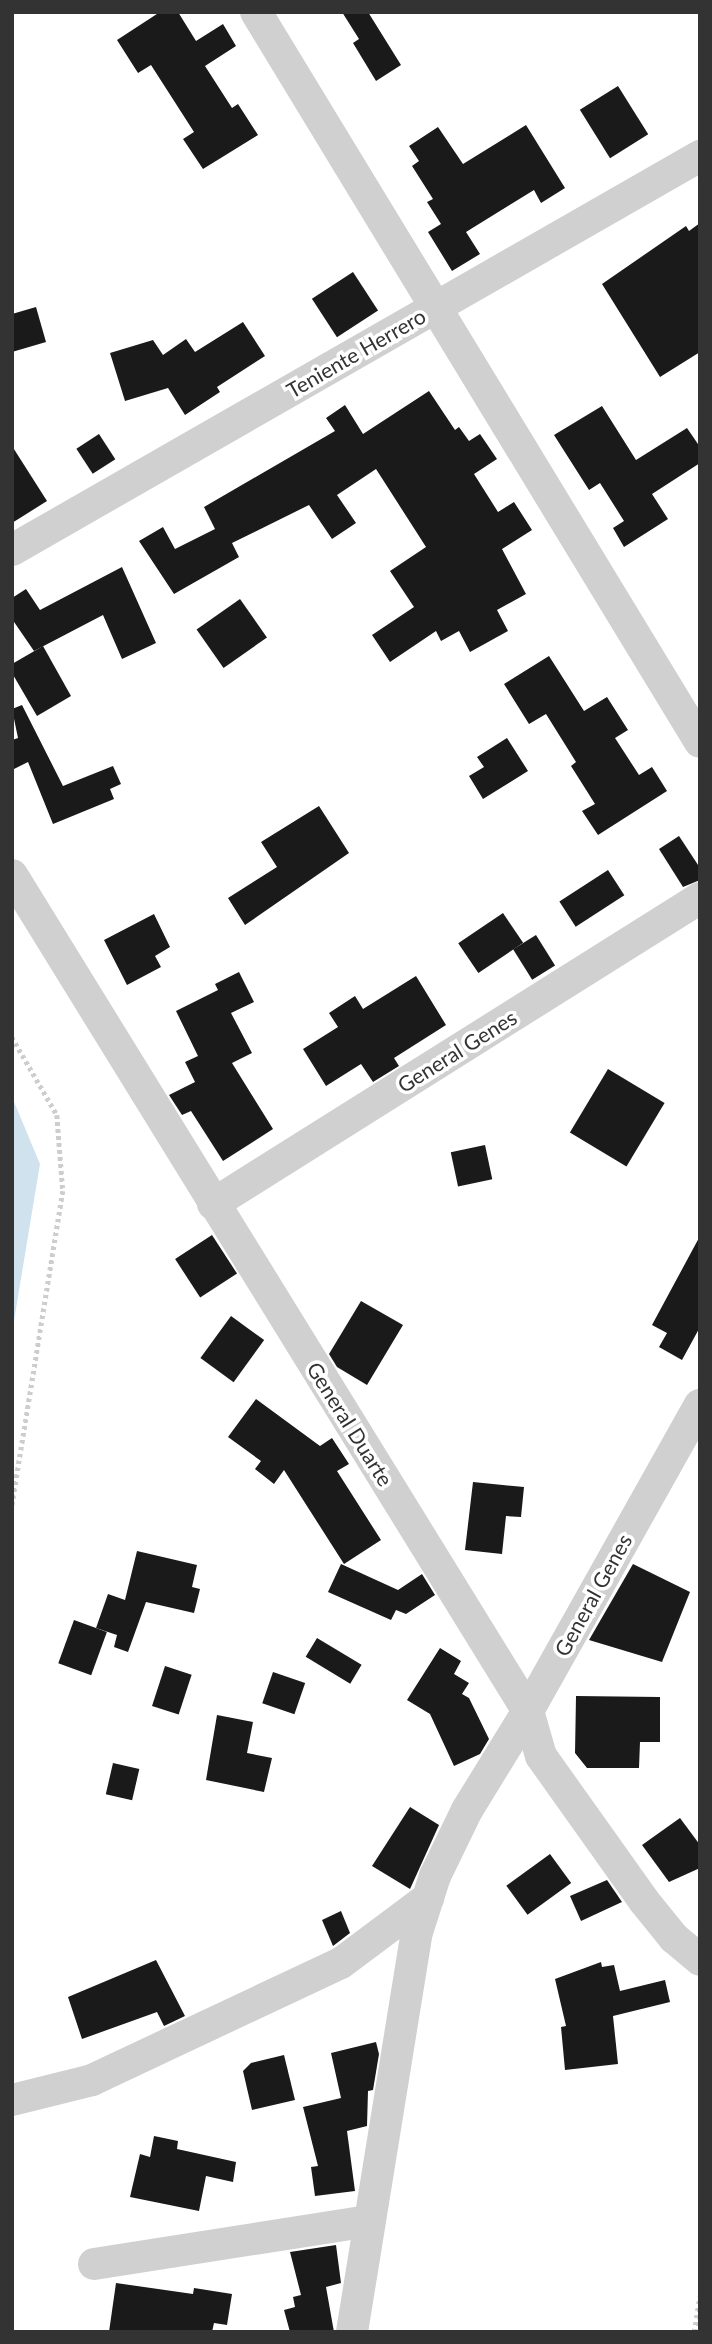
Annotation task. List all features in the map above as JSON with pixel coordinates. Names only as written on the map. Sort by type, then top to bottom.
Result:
[{"type":"street","points":[[256,12],[700,742]]},
{"type":"street","name":"Teniente Herrero","points":[[12,550],[700,156]]},
{"type":"street","name":"General Duarte","points":[[12,875],[528,1711],[541,1756],[644,1901],[674,1938],[700,1960]]},
{"type":"street","name":"General Genes","points":[[213,1204],[700,898]]},
{"type":"street","name":"General Genes","points":[[352,2332],[417,1933],[428,1898],[467,1810],[528,1711],[700,1405]]},
{"type":"street","points":[[12,2100],[92,2080],[341,1963],[428,1898]]},
{"type":"street","points":[[94,2264],[370,2221]]},
{"type":"path","points":[[12,1037],[57,1115],[63,1191],[12,1507]]},
{"type":"path","points":[[694,2332],[700,2296]]},
{"type":"water","points":[[12,1097],[40,1164],[12,1333]]},
{"type":"building","points":[[160,12],[178,12],[196,41],[223,24],[236,46],[205,66],[232,108],[238,104],[258,135],[203,169],[183,139],[194,132],[151,65],[138,73],[117,40]]},
{"type":"building","points":[[342,12],[368,12],[401,65],[376,81],[353,43],[359,39]]},
{"type":"building","points":[[618,86],[648,134],[610,158],[580,110]]},
{"type":"building","points":[[526,125],[565,188],[541,203],[534,190],[466,232],[480,254],[452,271],[428,232],[441,224],[427,202],[433,199],[412,166],[419,161],[409,146],[438,127],[463,164]]},
{"type":"building","points":[[700,223],[700,352],[660,377],[602,284],[686,226],[689,231]]},
{"type":"building","points":[[353,272],[378,311],[337,337],[312,299]]},
{"type":"building","points":[[36,307],[46,342],[12,352],[12,314]]},
{"type":"building","points":[[243,322],[265,356],[217,387],[220,392],[185,415],[168,388],[125,401],[110,353],[153,340],[163,355],[186,339],[195,352]]},
{"type":"building","points":[[429,391],[455,430],[459,427],[469,441],[480,434],[497,459],[474,474],[498,512],[514,502],[532,530],[502,549],[526,594],[497,610],[508,631],[470,652],[459,631],[441,641],[436,631],[390,662],[372,635],[414,607],[390,571],[426,547],[376,469],[337,495],[356,523],[332,539],[309,505],[232,543],[239,557],[174,594],[139,541],[163,527],[175,549],[215,529],[204,507],[335,431],[326,418],[345,405],[363,434]]},
{"type":"building","points":[[602,406],[636,460],[687,428],[700,447],[700,463],[652,494],[668,519],[624,547],[613,528],[624,521],[600,483],[589,490],[554,435]]},
{"type":"building","points":[[99,434],[115,459],[93,474],[76,449]]},
{"type":"building","points":[[12,446],[47,501],[12,523]]},
{"type":"building","points":[[122,567],[156,643],[122,659],[103,615],[34,651],[12,619],[12,598],[26,589],[40,610]]},
{"type":"building","points":[[240,599],[267,638],[224,668],[197,629]]},
{"type":"building","points":[[43,646],[71,696],[37,716],[12,673],[12,664]]},
{"type":"building","points":[[549,656],[584,711],[607,697],[628,730],[615,738],[639,775],[652,767],[667,791],[598,835],[582,811],[595,804],[571,766],[576,762],[546,714],[529,724],[504,684]]},
{"type":"building","points":[[22,705],[63,786],[113,766],[121,784],[110,789],[114,799],[53,824],[28,762],[12,770],[12,740],[18,738],[12,709]]},
{"type":"building","points":[[507,738],[528,771],[483,799],[469,776],[484,767],[477,757]]},
{"type":"building","points":[[319,806],[349,853],[245,925],[228,898],[277,867],[261,842]]},
{"type":"building","points":[[679,836],[700,868],[700,880],[683,887],[659,849]]},
{"type":"building","points":[[608,870],[624,895],[576,927],[559,902]]},
{"type":"building","points":[[503,913],[523,943],[478,973],[458,943]]},
{"type":"building","points":[[154,914],[170,947],[155,956],[161,967],[127,985],[104,940]]},
{"type":"building","points":[[536,935],[555,966],[532,980],[513,949]]},
{"type":"building","points":[[239,972],[254,1002],[231,1013],[252,1053],[232,1063],[273,1129],[223,1161],[191,1111],[182,1115],[169,1095],[195,1082],[185,1062],[198,1056],[176,1011],[218,990],[215,984]]},
{"type":"building","points":[[416,976],[446,1025],[394,1058],[399,1066],[373,1082],[361,1064],[326,1086],[303,1049],[338,1027],[329,1013],[355,996],[363,1009]]},
{"type":"building","points":[[608,1069],[665,1103],[626,1166],[570,1132]]},
{"type":"building","points":[[485,1145],[492,1179],[458,1187],[451,1152]]},
{"type":"building","points":[[212,1235],[237,1274],[200,1298],[175,1259]]},
{"type":"building","points":[[700,1236],[700,1327],[682,1360],[659,1347],[667,1333],[652,1325]]},
{"type":"building","points":[[361,1301],[403,1325],[367,1385],[337,1367],[329,1354]]},
{"type":"building","points":[[231,1316],[264,1340],[234,1382],[200,1358]]},
{"type":"building","points":[[256,1399],[320,1446],[332,1438],[349,1464],[337,1471],[381,1540],[344,1564],[284,1470],[274,1484],[255,1469],[261,1461],[228,1437]]},
{"type":"building","points":[[473,1482],[524,1487],[521,1517],[506,1516],[502,1554],[465,1550]]},
{"type":"building","points":[[137,1551],[197,1565],[192,1587],[200,1589],[194,1613],[146,1602],[128,1652],[114,1647],[117,1635],[96,1628],[108,1594],[125,1600]]},
{"type":"building","points":[[341,1564],[398,1590],[422,1574],[435,1595],[406,1614],[396,1610],[391,1620],[328,1592]]},
{"type":"building","points":[[633,1564],[690,1592],[662,1662],[589,1640]]},
{"type":"building","points":[[74,1620],[107,1632],[91,1675],[58,1663]]},
{"type":"building","points":[[317,1638],[362,1665],[350,1684],[306,1657]]},
{"type":"building","points":[[440,1648],[461,1661],[454,1674],[469,1683],[462,1694],[469,1698],[489,1739],[480,1754],[454,1766],[430,1714],[407,1700]]},
{"type":"building","points":[[165,1666],[192,1675],[179,1715],[152,1706]]},
{"type":"building","points":[[273,1672],[305,1683],[294,1714],[262,1703]]},
{"type":"building","points":[[576,1696],[660,1697],[660,1742],[640,1742],[639,1768],[587,1768],[575,1753]]},
{"type":"building","points":[[217,1715],[253,1722],[247,1753],[272,1758],[264,1792],[206,1780]]},
{"type":"building","points":[[113,1763],[139,1769],[132,1800],[106,1794]]},
{"type":"building","points":[[410,1807],[439,1825],[410,1889],[372,1866]]},
{"type":"building","points":[[680,1818],[700,1845],[700,1868],[669,1882],[642,1845]]},
{"type":"building","points":[[550,1854],[571,1883],[527,1915],[506,1886]]},
{"type":"building","points":[[607,1880],[622,1902],[581,1921],[570,1896]]},
{"type":"building","points":[[341,1911],[350,1933],[333,1946],[322,1920]]},
{"type":"building","points":[[156,1960],[185,2016],[164,2026],[157,2012],[82,2039],[68,1997]]},
{"type":"building","points":[[601,1962],[602,1967],[614,1965],[620,1991],[665,1980],[670,2002],[613,2016],[618,2064],[565,2070],[561,2027],[566,2026],[555,1979]]},
{"type":"building","points":[[376,2042],[379,2054],[373,2090],[368,2091],[367,2126],[347,2131],[355,2191],[315,2196],[311,2167],[318,2166],[303,2107],[341,2098],[331,2053]]},
{"type":"building","points":[[284,2055],[295,2100],[252,2110],[243,2071],[251,2063]]},
{"type":"building","points":[[154,2136],[178,2141],[177,2149],[236,2162],[233,2182],[206,2176],[199,2211],[130,2197],[140,2154],[150,2157]]},
{"type":"building","points":[[336,2245],[341,2283],[326,2287],[334,2332],[290,2332],[284,2310],[295,2307],[293,2297],[301,2295],[290,2252]]},
{"type":"building","points":[[116,2283],[193,2294],[194,2288],[232,2294],[227,2325],[214,2323],[212,2332],[109,2332]]}]
